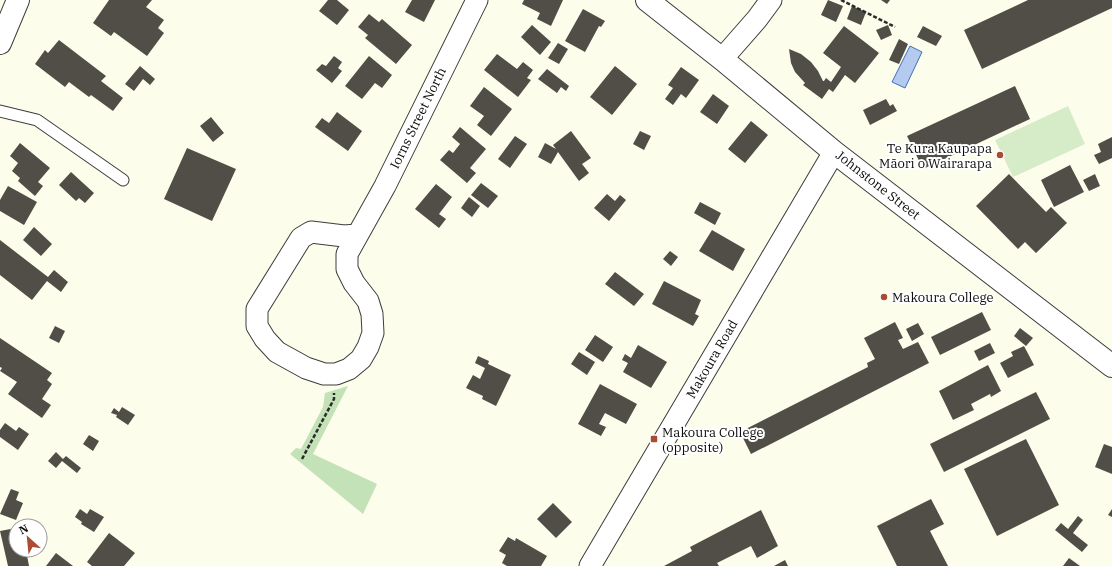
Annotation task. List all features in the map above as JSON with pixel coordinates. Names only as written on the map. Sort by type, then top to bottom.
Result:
[{"type":"street","points":[[0,43],[18,0]]},
{"type":"street","name":"Iorns Street North","points":[[336,374],[349,369],[361,359],[368,347],[373,333],[372,314],[368,301],[354,283],[347,269],[346,254],[385,186],[477,0]]},
{"type":"street","name":"Johnstone Street","points":[[647,0],[722,59],[834,152],[1112,366]]},
{"type":"street","points":[[722,59],[757,19],[771,0]]},
{"type":"street","name":"Makoura Road","points":[[590,566],[834,152]]},
{"type":"street","points":[[336,374],[324,374],[306,368],[277,352],[265,339],[257,326],[258,309],[269,287],[301,238],[312,232],[344,236],[357,235]]},
{"type":"lane","points":[[0,110],[37,120],[123,180]]},
{"type":"path","points":[[841,0],[895,27]]},
{"type":"path","points":[[302,459],[334,399],[336,374]]},
{"type":"green space","points":[[1068,106],[1085,144],[1013,177],[995,140]]},
{"type":"green space","points":[[348,386],[313,454],[377,484],[363,514],[290,454],[296,448],[301,449],[323,407],[325,393]]},
{"type":"water","points":[[910,46],[922,52],[905,88],[892,82]]},
{"type":"building","points":[[109,0],[152,0],[146,7],[164,20],[158,28],[164,33],[147,56],[114,32],[111,36],[93,23]]},
{"type":"building","points":[[328,0],[337,0],[349,10],[337,25],[319,11]]},
{"type":"building","points":[[412,0],[435,0],[424,22],[405,12]]},
{"type":"building","points":[[524,0],[563,0],[551,26],[537,19],[540,13],[522,4]]},
{"type":"building","points":[[828,0],[843,6],[836,22],[821,15]]},
{"type":"building","points":[[881,0],[890,0],[887,4]]},
{"type":"building","points":[[1028,0],[1112,0],[1112,8],[982,69],[964,30]]},
{"type":"building","points":[[852,6],[866,12],[861,25],[847,19]]},
{"type":"building","points":[[583,9],[605,21],[601,27],[599,26],[585,52],[565,41]]},
{"type":"building","points":[[369,14],[379,22],[382,19],[412,45],[396,64],[365,38],[368,35],[358,27]]},
{"type":"building","points":[[532,25],[551,42],[540,55],[521,37]]},
{"type":"building","points":[[888,25],[892,35],[881,40],[876,30]]},
{"type":"building","points":[[844,26],[879,53],[855,83],[845,75],[833,92],[829,89],[822,99],[803,85],[805,83],[795,72],[791,63],[789,49],[801,54],[811,62],[823,81],[826,78],[831,82],[841,67],[823,53]]},
{"type":"building","points":[[923,26],[942,36],[936,46],[917,37]]},
{"type":"building","points":[[899,39],[908,44],[899,64],[889,60]]},
{"type":"building","points":[[59,40],[106,76],[101,81],[123,98],[113,111],[91,95],[89,97],[69,82],[65,87],[35,64],[45,50],[48,53]]},
{"type":"building","points":[[558,43],[568,49],[559,64],[548,58]]},
{"type":"building","points":[[497,54],[517,69],[523,62],[533,70],[527,78],[531,80],[518,97],[484,70]]},
{"type":"building","points":[[334,56],[342,62],[338,68],[342,71],[332,83],[316,70],[322,64],[326,66]]},
{"type":"building","points":[[369,56],[392,75],[382,88],[375,83],[362,99],[345,86]]},
{"type":"building","points":[[140,66],[155,79],[150,85],[143,79],[134,91],[125,84]]},
{"type":"building","points":[[615,66],[637,84],[612,115],[590,97]]},
{"type":"building","points":[[681,67],[699,80],[686,98],[681,94],[673,105],[665,99],[673,88],[668,85]]},
{"type":"building","points":[[547,69],[569,86],[566,91],[561,87],[557,93],[538,79]]},
{"type":"building","points":[[1015,86],[1030,119],[923,169],[907,136]]},
{"type":"building","points":[[484,87],[512,109],[491,136],[477,125],[484,116],[470,106]]},
{"type":"building","points":[[713,94],[729,106],[717,124],[700,112]]},
{"type":"building","points":[[886,99],[890,106],[893,104],[897,111],[870,125],[863,110]]},
{"type":"building","points":[[337,112],[362,131],[348,151],[315,127],[322,118],[329,123]]},
{"type":"building","points":[[211,117],[224,133],[213,142],[200,126]]},
{"type":"building","points":[[751,121],[768,135],[745,163],[728,149]]},
{"type":"building","points":[[460,127],[486,149],[470,168],[476,173],[467,183],[440,160],[449,150],[453,153],[460,144],[452,137]]},
{"type":"building","points":[[571,131],[591,158],[582,164],[589,173],[579,181],[558,152],[551,164],[538,157],[545,143],[556,149],[553,145]]},
{"type":"building","points":[[640,131],[651,136],[644,150],[633,144]]},
{"type":"building","points":[[515,136],[527,144],[510,168],[498,159]]},
{"type":"building","points":[[1112,137],[1112,158],[1099,164],[1094,155],[1101,152],[1098,144]]},
{"type":"building","points":[[20,143],[50,168],[38,182],[43,186],[35,196],[18,181],[20,178],[12,171],[18,163],[10,156]]},
{"type":"building","points":[[187,148],[236,169],[212,221],[164,199]]},
{"type":"building","points":[[1070,165],[1084,192],[1054,207],[1041,180]]},
{"type":"building","points":[[71,172],[94,193],[85,203],[79,198],[76,201],[59,185]]},
{"type":"building","points":[[1009,174],[1046,212],[1051,207],[1067,223],[1036,253],[1025,242],[1018,249],[976,206]]},
{"type":"building","points":[[1095,174],[1100,186],[1089,191],[1083,180]]},
{"type":"building","points":[[481,183],[498,196],[488,208],[471,195]]},
{"type":"building","points":[[436,184],[452,197],[439,214],[446,219],[439,228],[415,209]]},
{"type":"building","points":[[8,186],[37,202],[24,225],[0,211],[0,200]]},
{"type":"building","points":[[607,194],[615,201],[620,195],[626,200],[609,221],[594,208]]},
{"type":"building","points":[[469,197],[480,206],[472,217],[461,208]]},
{"type":"building","points":[[700,202],[721,213],[715,225],[694,213]]},
{"type":"building","points":[[34,227],[52,244],[41,256],[23,240]]},
{"type":"building","points":[[712,230],[745,249],[733,271],[699,251]]},
{"type":"building","points":[[0,240],[48,277],[54,270],[68,282],[61,292],[47,281],[32,300],[0,275]]},
{"type":"building","points":[[670,251],[678,257],[671,266],[663,259]]},
{"type":"building","points":[[615,272],[644,294],[634,306],[605,284]]},
{"type":"building","points":[[664,281],[701,300],[695,314],[699,316],[693,326],[652,304]]},
{"type":"building","points":[[982,312],[991,330],[940,355],[931,337]]},
{"type":"building","points":[[895,322],[903,338],[898,340],[903,349],[918,342],[929,363],[751,454],[740,432],[868,367],[867,363],[875,359],[864,338]]},
{"type":"building","points":[[918,323],[924,334],[912,341],[906,329]]},
{"type":"building","points":[[55,326],[65,331],[59,343],[49,338]]},
{"type":"building","points":[[1020,328],[1033,338],[1026,346],[1014,336]]},
{"type":"building","points":[[595,335],[613,347],[603,362],[585,350]]},
{"type":"building","points":[[0,338],[52,373],[47,380],[52,384],[42,399],[51,405],[42,418],[8,394],[17,382],[0,371],[2,368],[0,367]]},
{"type":"building","points":[[990,343],[995,353],[979,361],[974,351]]},
{"type":"building","points":[[638,345],[667,362],[651,388],[623,372],[628,363],[622,360],[625,354],[631,358]]},
{"type":"building","points":[[1024,346],[1034,365],[1008,378],[1000,363],[1013,356],[1011,352]]},
{"type":"building","points":[[579,352],[595,362],[587,375],[571,364]]},
{"type":"building","points":[[478,356],[489,361],[488,364],[511,375],[496,406],[482,399],[483,396],[466,388],[473,375],[480,379],[485,368],[475,363]]},
{"type":"building","points":[[988,365],[1001,391],[991,397],[990,394],[971,404],[974,410],[953,420],[939,391]]},
{"type":"building","points":[[600,384],[637,404],[626,424],[605,413],[599,424],[606,427],[601,436],[578,424]]},
{"type":"building","points":[[1036,392],[1050,419],[944,472],[930,444]]},
{"type":"building","points":[[122,407],[135,415],[128,425],[116,417],[117,415],[111,413],[114,408],[119,412]]},
{"type":"building","points":[[5,423],[16,431],[19,427],[29,434],[18,450],[0,437],[0,430]]},
{"type":"building","points":[[89,435],[99,441],[93,451],[83,444]]},
{"type":"building","points":[[1026,439],[1059,505],[997,536],[964,469]]},
{"type":"building","points":[[1104,444],[1112,447],[1112,474],[1095,467]]},
{"type":"building","points":[[56,452],[63,459],[66,456],[81,468],[77,473],[62,461],[56,468],[48,461]]},
{"type":"building","points":[[11,489],[19,492],[16,500],[23,503],[17,518],[11,518],[0,514]]},
{"type":"building","points":[[931,499],[944,524],[930,531],[948,566],[897,566],[877,526]]},
{"type":"building","points":[[553,503],[572,522],[556,538],[537,519]]},
{"type":"building","points":[[80,509],[87,514],[90,509],[104,517],[94,532],[81,524],[82,522],[75,517]]},
{"type":"building","points":[[1112,509],[1112,517],[1108,515]]},
{"type":"building","points":[[761,510],[778,546],[757,558],[751,546],[717,563],[719,566],[664,566],[692,551],[690,547]]},
{"type":"building","points":[[1078,516],[1083,520],[1073,533],[1088,545],[1082,552],[1055,530],[1061,523],[1068,529]]},
{"type":"building","points":[[8,530],[8,558],[28,558],[29,566],[8,566],[0,531]]},
{"type":"building","points":[[109,533],[135,553],[124,566],[92,566],[87,562]]},
{"type":"building","points":[[508,537],[515,541],[516,538],[547,556],[541,566],[507,566],[502,563],[506,555],[499,551]]},
{"type":"building","points":[[56,553],[73,566],[46,566]]},
{"type":"building","points":[[1069,558],[1080,566],[1063,566]]},
{"type":"building","points":[[785,560],[788,566],[774,566]]},
{"type":"place","name":"Te Kura Kaupapa Māori o Wairarapa","points":[[1000,155]]},
{"type":"place","name":"Makoura College","points":[[884,297]]},
{"type":"place","name":"Makoura College (opposite)","points":[[654,439]]}]
